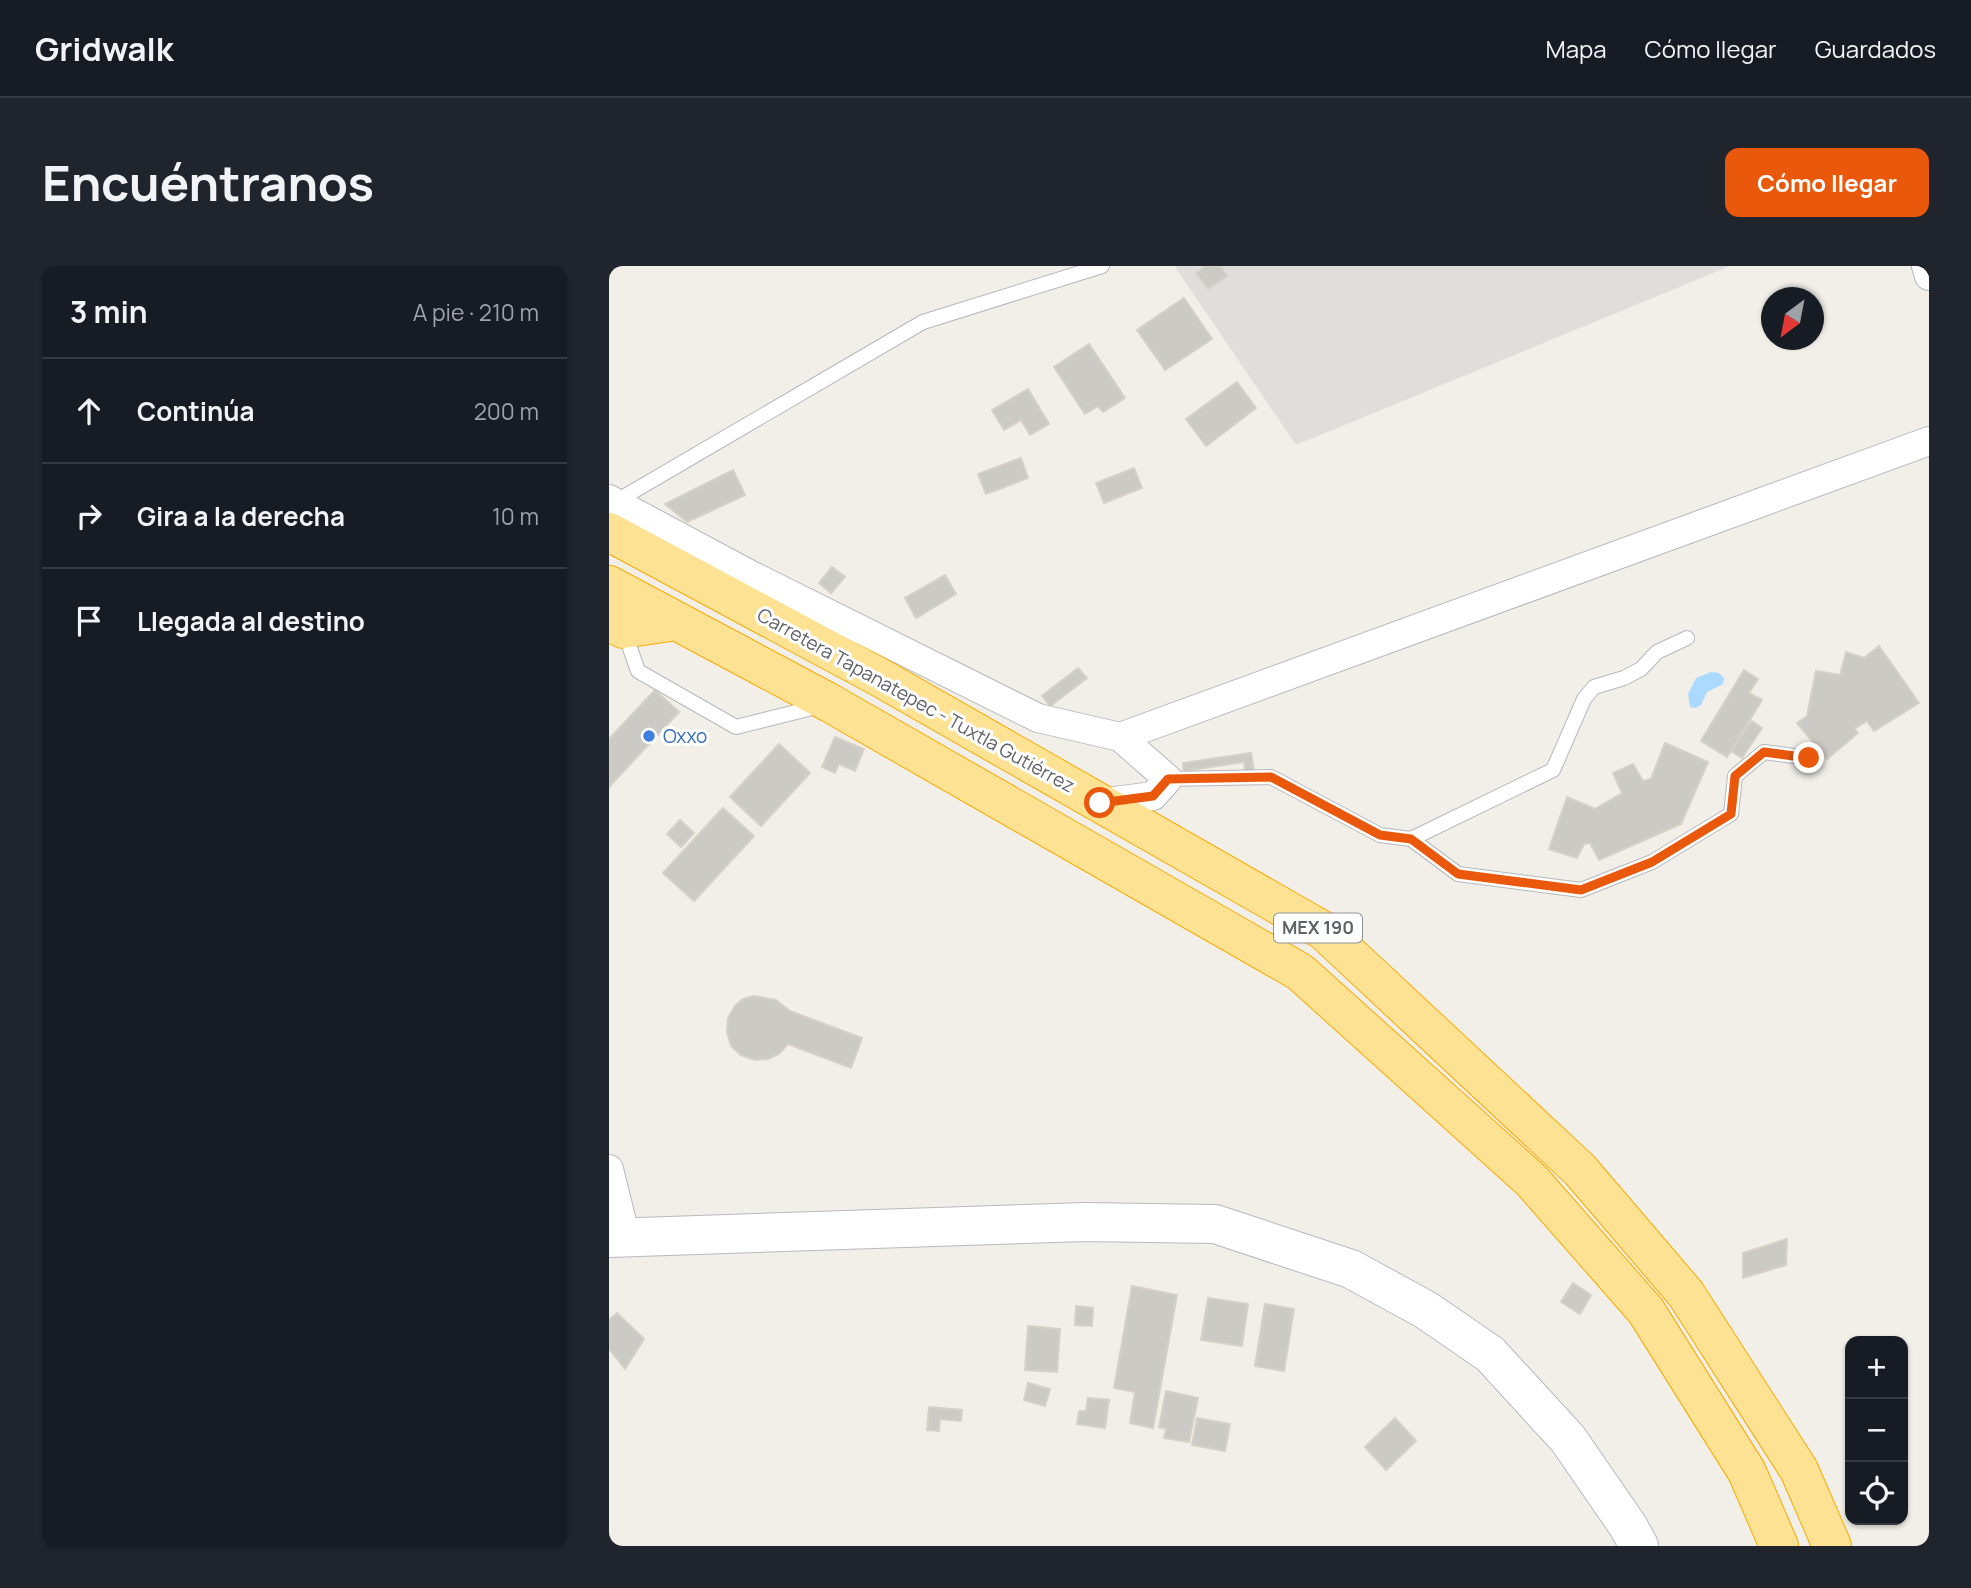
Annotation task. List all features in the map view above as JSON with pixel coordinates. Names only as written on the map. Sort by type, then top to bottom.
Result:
[{"type":"highway","name":"Carretera Tapanatepec - Tuxtla Gutiérrez","points":[[611,511],[879,677],[1324,931],[1580,1170],[1686,1294],[1799,1470],[1832,1546]]},
{"type":"highway","name":"MEX 190","points":[[609,585],[830,703],[1300,972],[1532,1181],[1646,1311],[1747,1472],[1779,1546]]},
{"type":"highway","points":[[616,625],[676,621]]},
{"type":"main road","points":[[618,1238],[1085,1222],[1215,1224],[1351,1269],[1426,1310],[1490,1354],[1568,1439],[1639,1546]]},
{"type":"street","points":[[1926,266],[1929,276]]},
{"type":"street","points":[[1120,737],[1929,442]]},
{"type":"street","points":[[611,511],[751,575],[1038,718],[1120,737],[1168,779],[1153,796],[1100,803]]},
{"type":"street","points":[[609,1169],[618,1238]]},
{"type":"lane","points":[[611,511],[923,321],[1102,266]]},
{"type":"lane","points":[[616,625],[638,671],[736,727],[830,703]]},
{"type":"lane","points":[[1411,839],[1552,770],[1584,699],[1594,687],[1624,678],[1641,669],[1657,652],[1687,638]]},
{"type":"lane","points":[[1168,779],[1271,777],[1380,835],[1411,839],[1458,874],[1581,890],[1652,862],[1731,814],[1735,776],[1764,752],[1809,758]]},
{"type":"shaded area","points":[[1730,266],[1296,445],[1175,267]]},
{"type":"water","points":[[1711,672],[1719,673],[1724,678],[1723,684],[1707,692],[1701,705],[1690,707],[1688,694],[1696,678]]},
{"type":"building","points":[[1206,266],[1220,266],[1227,276],[1208,289],[1196,273]]},
{"type":"building","points":[[1184,298],[1212,339],[1165,370],[1137,330]]},
{"type":"building","points":[[1089,344],[1125,398],[1103,412],[1098,406],[1085,414],[1054,367]]},
{"type":"building","points":[[1237,382],[1256,408],[1206,446],[1186,419]]},
{"type":"building","points":[[1028,389],[1049,424],[1030,435],[1021,420],[1004,430],[992,410]]},
{"type":"building","points":[[1021,458],[1028,478],[986,494],[978,474]]},
{"type":"building","points":[[1134,468],[1142,488],[1104,503],[1096,483]]},
{"type":"building","points":[[733,470],[745,495],[687,522],[665,504]]},
{"type":"building","points":[[832,567],[845,577],[831,593],[819,583]]},
{"type":"building","points":[[945,575],[956,594],[916,618],[905,598]]},
{"type":"building","points":[[1879,646],[1919,703],[1874,731],[1867,721],[1854,729],[1858,733],[1827,759],[1797,723],[1807,716],[1816,671],[1840,675],[1846,652],[1864,658]]},
{"type":"building","points":[[1078,668],[1087,678],[1050,706],[1042,696]]},
{"type":"building","points":[[1744,670],[1758,679],[1749,693],[1762,700],[1727,757],[1701,741]]},
{"type":"building","points":[[655,690],[679,712],[609,787],[609,739]]},
{"type":"building","points":[[1752,721],[1762,728],[1742,758],[1731,751]]},
{"type":"building","points":[[835,737],[864,749],[855,771],[839,764],[835,773],[822,767]]},
{"type":"building","points":[[1665,743],[1708,762],[1681,824],[1599,860],[1590,843],[1584,844],[1577,858],[1549,849],[1567,797],[1595,809],[1622,793],[1613,773],[1633,764],[1643,781],[1651,779]]},
{"type":"building","points":[[779,744],[810,773],[761,826],[730,797]]},
{"type":"building","points":[[1251,753],[1254,771],[1245,772],[1244,762],[1184,771],[1183,763]]},
{"type":"building","points":[[723,808],[754,836],[694,901],[663,873]]},
{"type":"building","points":[[680,820],[694,833],[681,847],[667,834]]},
{"type":"building","points":[[754,996],[776,1000],[790,1011],[862,1038],[851,1068],[788,1044],[779,1054],[768,1059],[755,1060],[741,1055],[731,1046],[727,1032],[728,1018],[743,999]]},
{"type":"building","points":[[1787,1239],[1786,1265],[1743,1278],[1743,1253]]},
{"type":"building","points":[[1573,1283],[1591,1295],[1580,1314],[1561,1302]]},
{"type":"building","points":[[1132,1286],[1177,1295],[1153,1428],[1130,1423],[1135,1392],[1114,1388]]},
{"type":"building","points":[[1208,1298],[1248,1304],[1242,1346],[1201,1340]]},
{"type":"building","points":[[1265,1304],[1294,1309],[1284,1371],[1255,1366]]},
{"type":"building","points":[[1076,1306],[1093,1308],[1092,1326],[1075,1325]]},
{"type":"building","points":[[617,1313],[644,1339],[625,1369],[609,1349],[609,1320]]},
{"type":"building","points":[[1028,1326],[1060,1329],[1057,1372],[1025,1370]]},
{"type":"building","points":[[1028,1383],[1050,1389],[1045,1406],[1024,1400]]},
{"type":"building","points":[[1166,1391],[1198,1398],[1189,1442],[1164,1438],[1166,1429],[1159,1427]]},
{"type":"building","points":[[1088,1398],[1109,1400],[1105,1428],[1077,1424],[1079,1411],[1086,1411]]},
{"type":"building","points":[[929,1407],[962,1410],[961,1421],[940,1419],[939,1431],[927,1430]]},
{"type":"building","points":[[1197,1418],[1230,1424],[1225,1451],[1192,1445]]},
{"type":"building","points":[[1395,1418],[1416,1441],[1386,1470],[1365,1447]]},
{"type":"place","name":"Oxxo","points":[[649,736]]},
{"type":"route","points":[[1100,803],[1153,796],[1168,779],[1271,777],[1380,835],[1411,839],[1458,874],[1581,890],[1652,862],[1731,814],[1735,776],[1764,752],[1809,758]]}]
